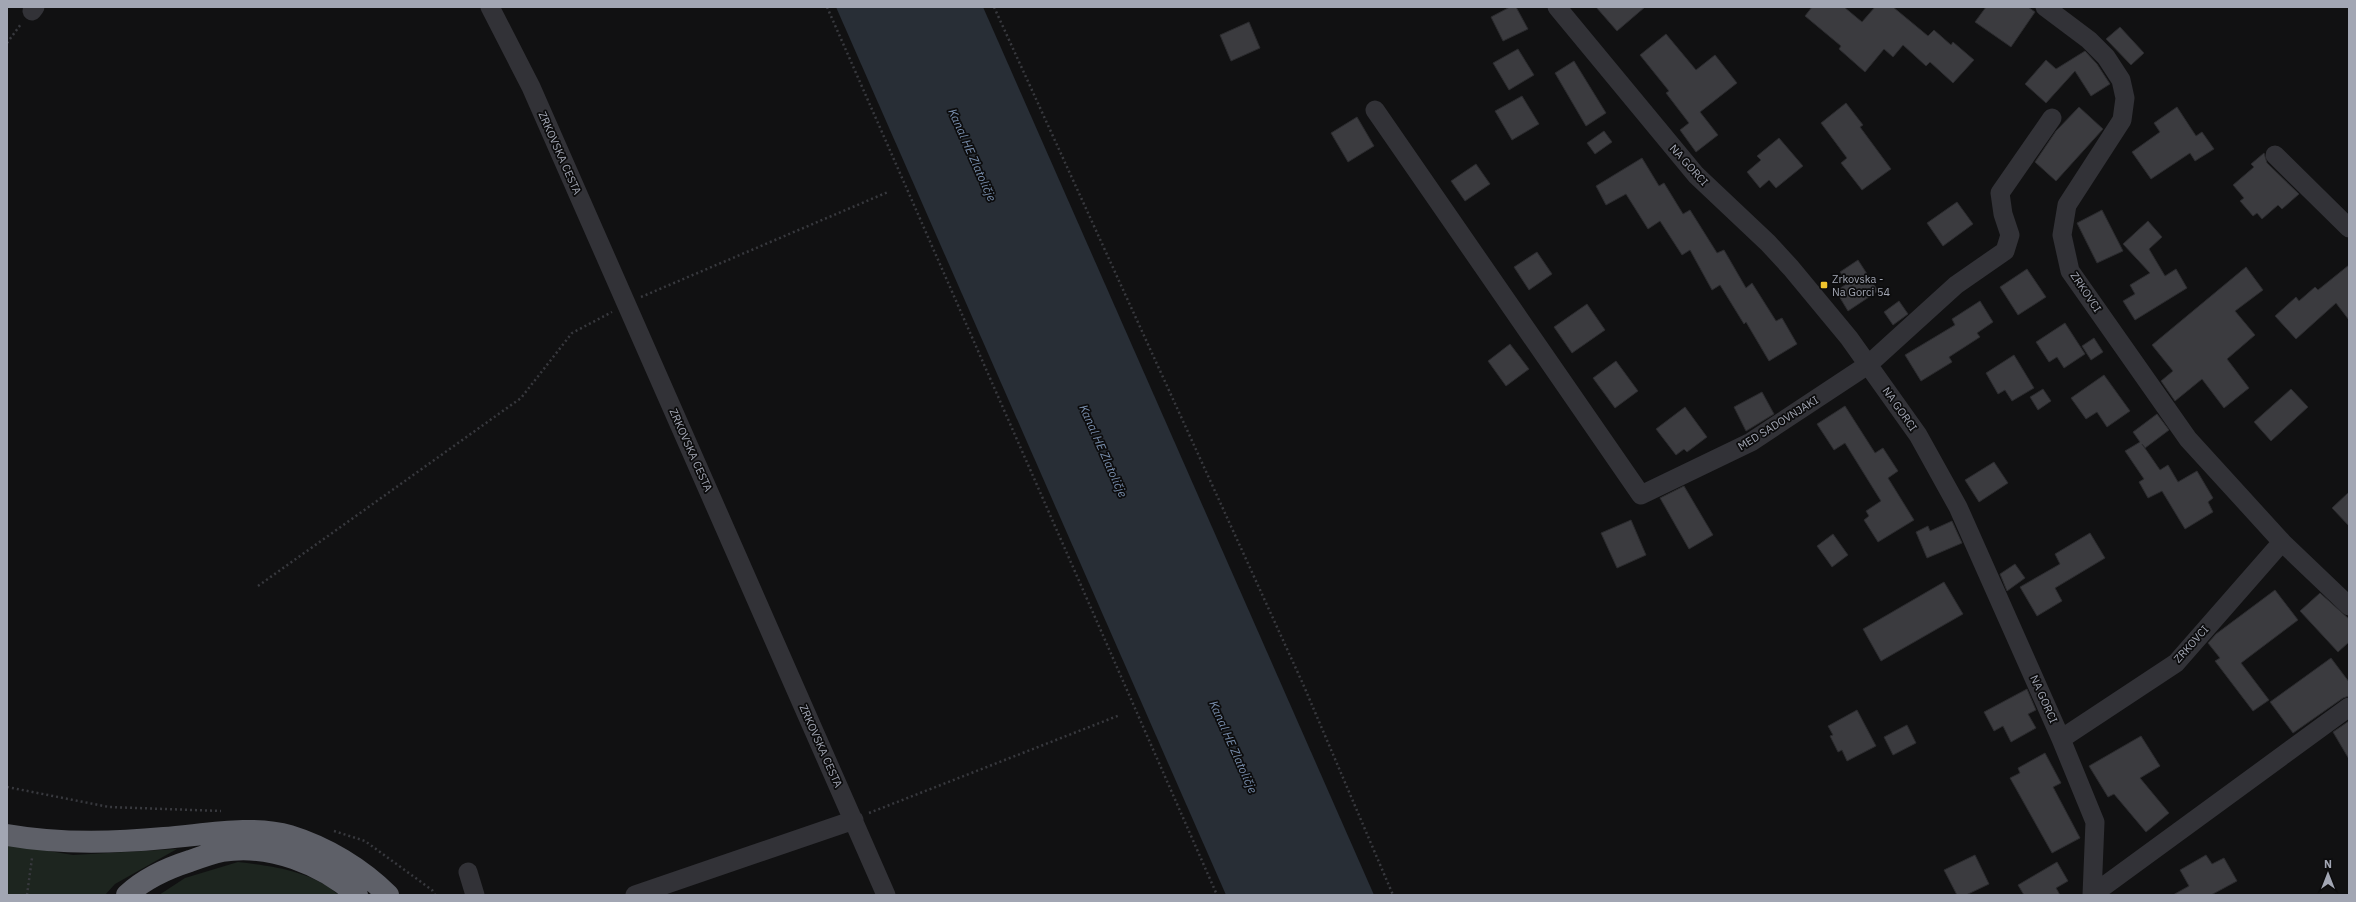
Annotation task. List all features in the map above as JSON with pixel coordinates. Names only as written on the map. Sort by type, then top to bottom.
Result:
[{"type":"highway","points":[[7,835],[35,840],[134,841],[252,831],[290,836],[326,851],[370,877],[388,895]]},
{"type":"highway","points":[[127,895],[172,866],[222,851],[252,850],[289,856],[341,881],[357,895]]},
{"type":"street","name":"ZRKOVSKA CESTA","points":[[490,7],[531,87],[886,895]]},
{"type":"street","name":"NA GORCI","points":[[1557,7],[1696,175],[1768,242],[1869,364],[1918,435],[1958,507],[2061,739],[2095,822],[2092,895]]},
{"type":"street","name":"ZRKOVCI","points":[[2045,7],[2089,40],[2106,56],[2121,80],[2125,98],[2122,120],[2067,205],[2062,235],[2070,271],[2188,439],[2282,542],[2349,606]]},
{"type":"street","name":"MED SADOVNJAKI","points":[[1375,110],[1641,495],[1751,442],[1869,364],[1956,285],[2005,251],[2010,234],[2003,214],[2000,193],[2052,118]]},
{"type":"street","points":[[2275,155],[2349,228]]},
{"type":"street","name":"ZRKOVCI","points":[[2061,739],[2176,663],[2282,542]]},
{"type":"street","name":"NA GORCI","points":[[2092,895],[2349,707]]},
{"type":"street","points":[[634,895],[854,820]]},
{"type":"street","points":[[468,872],[475,895]]},
{"type":"path","points":[[827,7],[1217,895]]},
{"type":"path","points":[[994,7],[1304,684],[1393,895]]},
{"type":"path","points":[[7,43],[34,9]]},
{"type":"path","points":[[258,586],[521,398],[572,333],[627,304],[672,283],[888,192]]},
{"type":"path","points":[[854,820],[1120,715]]},
{"type":"path","points":[[27,895],[35,840]]},
{"type":"shaded area","points":[[7,844],[73,855],[177,849],[115,884],[105,895],[7,895]]},
{"type":"shaded area","points":[[238,862],[265,865],[292,871],[317,880],[339,895],[159,895],[185,878]]},
{"type":"water","name":"Kanal HE Zlatoličje","points":[[836,7],[983,7],[1374,895],[1226,895]]},
{"type":"building","points":[[1510,7],[1516,7],[1528,29],[1503,41],[1491,17]]},
{"type":"building","points":[[1596,7],[1645,7],[1617,31]]},
{"type":"building","points":[[1812,7],[1844,7],[1862,22],[1875,7],[1893,7],[1928,36],[1934,30],[1951,45],[1953,42],[1974,60],[1953,83],[1930,62],[1926,66],[1903,45],[1893,57],[1884,49],[1865,72],[1839,49],[1841,46],[1805,16]]},
{"type":"building","points":[[1986,7],[2028,7],[2035,12],[2011,47],[1975,22]]},
{"type":"building","points":[[1249,22],[1260,48],[1231,61],[1220,35]]},
{"type":"building","points":[[2120,27],[2144,53],[2131,65],[2106,39]]},
{"type":"building","points":[[1666,34],[1696,70],[1715,55],[1737,83],[1700,112],[1718,135],[1696,152],[1680,130],[1689,123],[1666,93],[1669,91],[1640,55]]},
{"type":"building","points":[[1518,49],[1534,75],[1509,90],[1493,63]]},
{"type":"building","points":[[2085,51],[2097,64],[2110,84],[2091,96],[2075,71],[2046,103],[2025,84],[2046,60],[2056,69]]},
{"type":"building","points":[[1574,61],[1606,113],[1586,126],[1555,73]]},
{"type":"building","points":[[1522,96],[1539,124],[1512,140],[1495,111]]},
{"type":"building","points":[[1846,103],[1863,125],[1860,127],[1891,169],[1862,190],[1841,163],[1847,158],[1821,123]]},
{"type":"building","points":[[2079,107],[2103,129],[2056,181],[2035,162],[2056,131]]},
{"type":"building","points":[[2177,107],[2196,136],[2202,132],[2214,149],[2195,161],[2190,153],[2151,179],[2132,152],[2160,132],[2154,123]]},
{"type":"building","points":[[1357,117],[1374,146],[1348,162],[1331,133]]},
{"type":"building","points":[[1604,131],[1612,142],[1595,154],[1587,143]]},
{"type":"building","points":[[1779,138],[1803,166],[1776,188],[1769,180],[1760,188],[1747,172],[1761,160],[1757,156]]},
{"type":"building","points":[[2264,153],[2267,163],[2299,194],[2282,209],[2278,205],[2262,219],[2257,213],[2253,216],[2240,201],[2244,198],[2233,185],[2254,167],[2251,164]]},
{"type":"building","points":[[1642,158],[1659,186],[1664,183],[1683,214],[1690,210],[1717,253],[1724,250],[1746,288],[1752,283],[1776,321],[1782,318],[1797,344],[1769,361],[1746,322],[1744,324],[1720,285],[1712,290],[1690,250],[1682,255],[1660,221],[1648,229],[1626,194],[1606,205],[1596,186]]},
{"type":"building","points":[[1476,164],[1490,184],[1465,201],[1451,181]]},
{"type":"building","points":[[1957,202],[1973,224],[1943,246],[1927,223]]},
{"type":"building","points":[[2102,210],[2123,251],[2097,263],[2077,223]]},
{"type":"building","points":[[2148,221],[2162,237],[2149,249],[2165,276],[2176,269],[2187,288],[2135,320],[2123,301],[2135,294],[2130,285],[2150,273],[2123,244]]},
{"type":"building","points":[[1537,252],[1552,274],[1529,290],[1514,267]]},
{"type":"building","points":[[1858,260],[1878,291],[1848,311],[1836,291],[1848,283],[1840,272]]},
{"type":"building","points":[[2349,265],[2349,320],[2336,303],[2296,339],[2275,316],[2296,297],[2299,301],[2315,287],[2318,290]]},
{"type":"building","points":[[2246,267],[2263,290],[2235,311],[2255,335],[2227,359],[2249,388],[2224,408],[2202,379],[2175,401],[2161,381],[2173,371],[2152,345]]},
{"type":"building","points":[[2027,269],[2046,297],[2018,315],[2000,287]]},
{"type":"building","points":[[1899,301],[1908,314],[1893,325],[1884,312]]},
{"type":"building","points":[[1980,301],[1993,322],[1977,333],[1980,337],[1949,357],[1952,362],[1921,381],[1905,355],[1955,325],[1952,319]]},
{"type":"building","points":[[1587,304],[1605,330],[1572,353],[1554,327]]},
{"type":"building","points":[[2065,323],[2085,354],[2064,368],[2057,357],[2049,362],[2036,342]]},
{"type":"building","points":[[2094,338],[2103,352],[2091,360],[2082,346]]},
{"type":"building","points":[[1510,344],[1529,369],[1506,386],[1488,361]]},
{"type":"building","points":[[2014,355],[2034,388],[2012,401],[2005,390],[1998,394],[1986,373]]},
{"type":"building","points":[[1616,361],[1638,391],[1615,408],[1593,378]]},
{"type":"building","points":[[2104,375],[2130,411],[2107,427],[2097,412],[2086,419],[2071,398]]},
{"type":"building","points":[[2043,389],[2051,401],[2038,410],[2030,397]]},
{"type":"building","points":[[2291,389],[2308,407],[2271,441],[2254,422]]},
{"type":"building","points":[[1762,392],[1774,414],[1746,431],[1734,407]]},
{"type":"building","points":[[1845,406],[1875,453],[1883,448],[1898,471],[1888,478],[1914,520],[1878,542],[1864,520],[1869,516],[1866,511],[1881,501],[1845,443],[1834,450],[1817,424]]},
{"type":"building","points":[[1685,407],[1707,437],[1687,452],[1684,449],[1676,455],[1656,429]]},
{"type":"building","points":[[2157,414],[2169,430],[2145,448],[2142,444],[2160,470],[2168,465],[2178,482],[2197,471],[2213,498],[2208,502],[2213,512],[2185,529],[2162,491],[2148,498],[2139,482],[2144,479],[2125,451],[2140,442],[2133,432]]},
{"type":"building","points":[[1994,462],[2008,483],[1979,502],[1965,480]]},
{"type":"building","points":[[1684,486],[1713,535],[1689,549],[1660,498]]},
{"type":"building","points":[[2349,492],[2349,526],[2332,508]]},
{"type":"building","points":[[1631,520],[1646,555],[1617,568],[1601,533]]},
{"type":"building","points":[[1952,521],[1962,543],[1927,558],[1916,532],[1928,526],[1930,531]]},
{"type":"building","points":[[2090,533],[2105,558],[2055,588],[2062,601],[2037,616],[2020,587],[2060,564],[2055,554]]},
{"type":"building","points":[[1833,534],[1848,555],[1832,567],[1817,546]]},
{"type":"building","points":[[2015,564],[2025,578],[2007,591],[2000,574]]},
{"type":"building","points":[[1944,582],[1963,614],[1881,661],[1863,629]]},
{"type":"building","points":[[2275,590],[2298,620],[2241,663],[2269,700],[2253,711],[2215,661],[2220,658],[2208,643],[2216,634]]},
{"type":"building","points":[[2320,593],[2349,619],[2349,642],[2338,652],[2300,611]]},
{"type":"building","points":[[2331,658],[2349,682],[2349,696],[2343,698],[2293,733],[2270,702]]},
{"type":"building","points":[[2027,689],[2036,710],[2028,714],[2036,728],[2011,742],[2003,726],[1994,731],[1984,712]]},
{"type":"building","points":[[1857,710],[1876,746],[1847,761],[1842,750],[1838,752],[1830,736],[1833,735],[1828,726]]},
{"type":"building","points":[[2349,721],[2349,759],[2333,732]]},
{"type":"building","points":[[1907,725],[1916,743],[1893,755],[1884,737]]},
{"type":"building","points":[[2141,736],[2160,766],[2140,778],[2169,813],[2146,832],[2114,794],[2108,797],[2089,766]]},
{"type":"building","points":[[2045,753],[2061,783],[2053,787],[2080,838],[2052,853],[2010,778],[2020,773],[2018,768]]},
{"type":"building","points":[[1975,855],[1989,884],[1966,895],[1957,895],[1944,870]]},
{"type":"building","points":[[2206,855],[2212,864],[2224,858],[2237,881],[2211,895],[2173,895],[2189,886],[2180,870]]},
{"type":"building","points":[[2057,862],[2068,881],[2056,888],[2060,895],[2024,895],[2018,885]]},
{"type":"place","name":"Zrkovska - Na Gorci 54","points":[[1824,285]]}]
